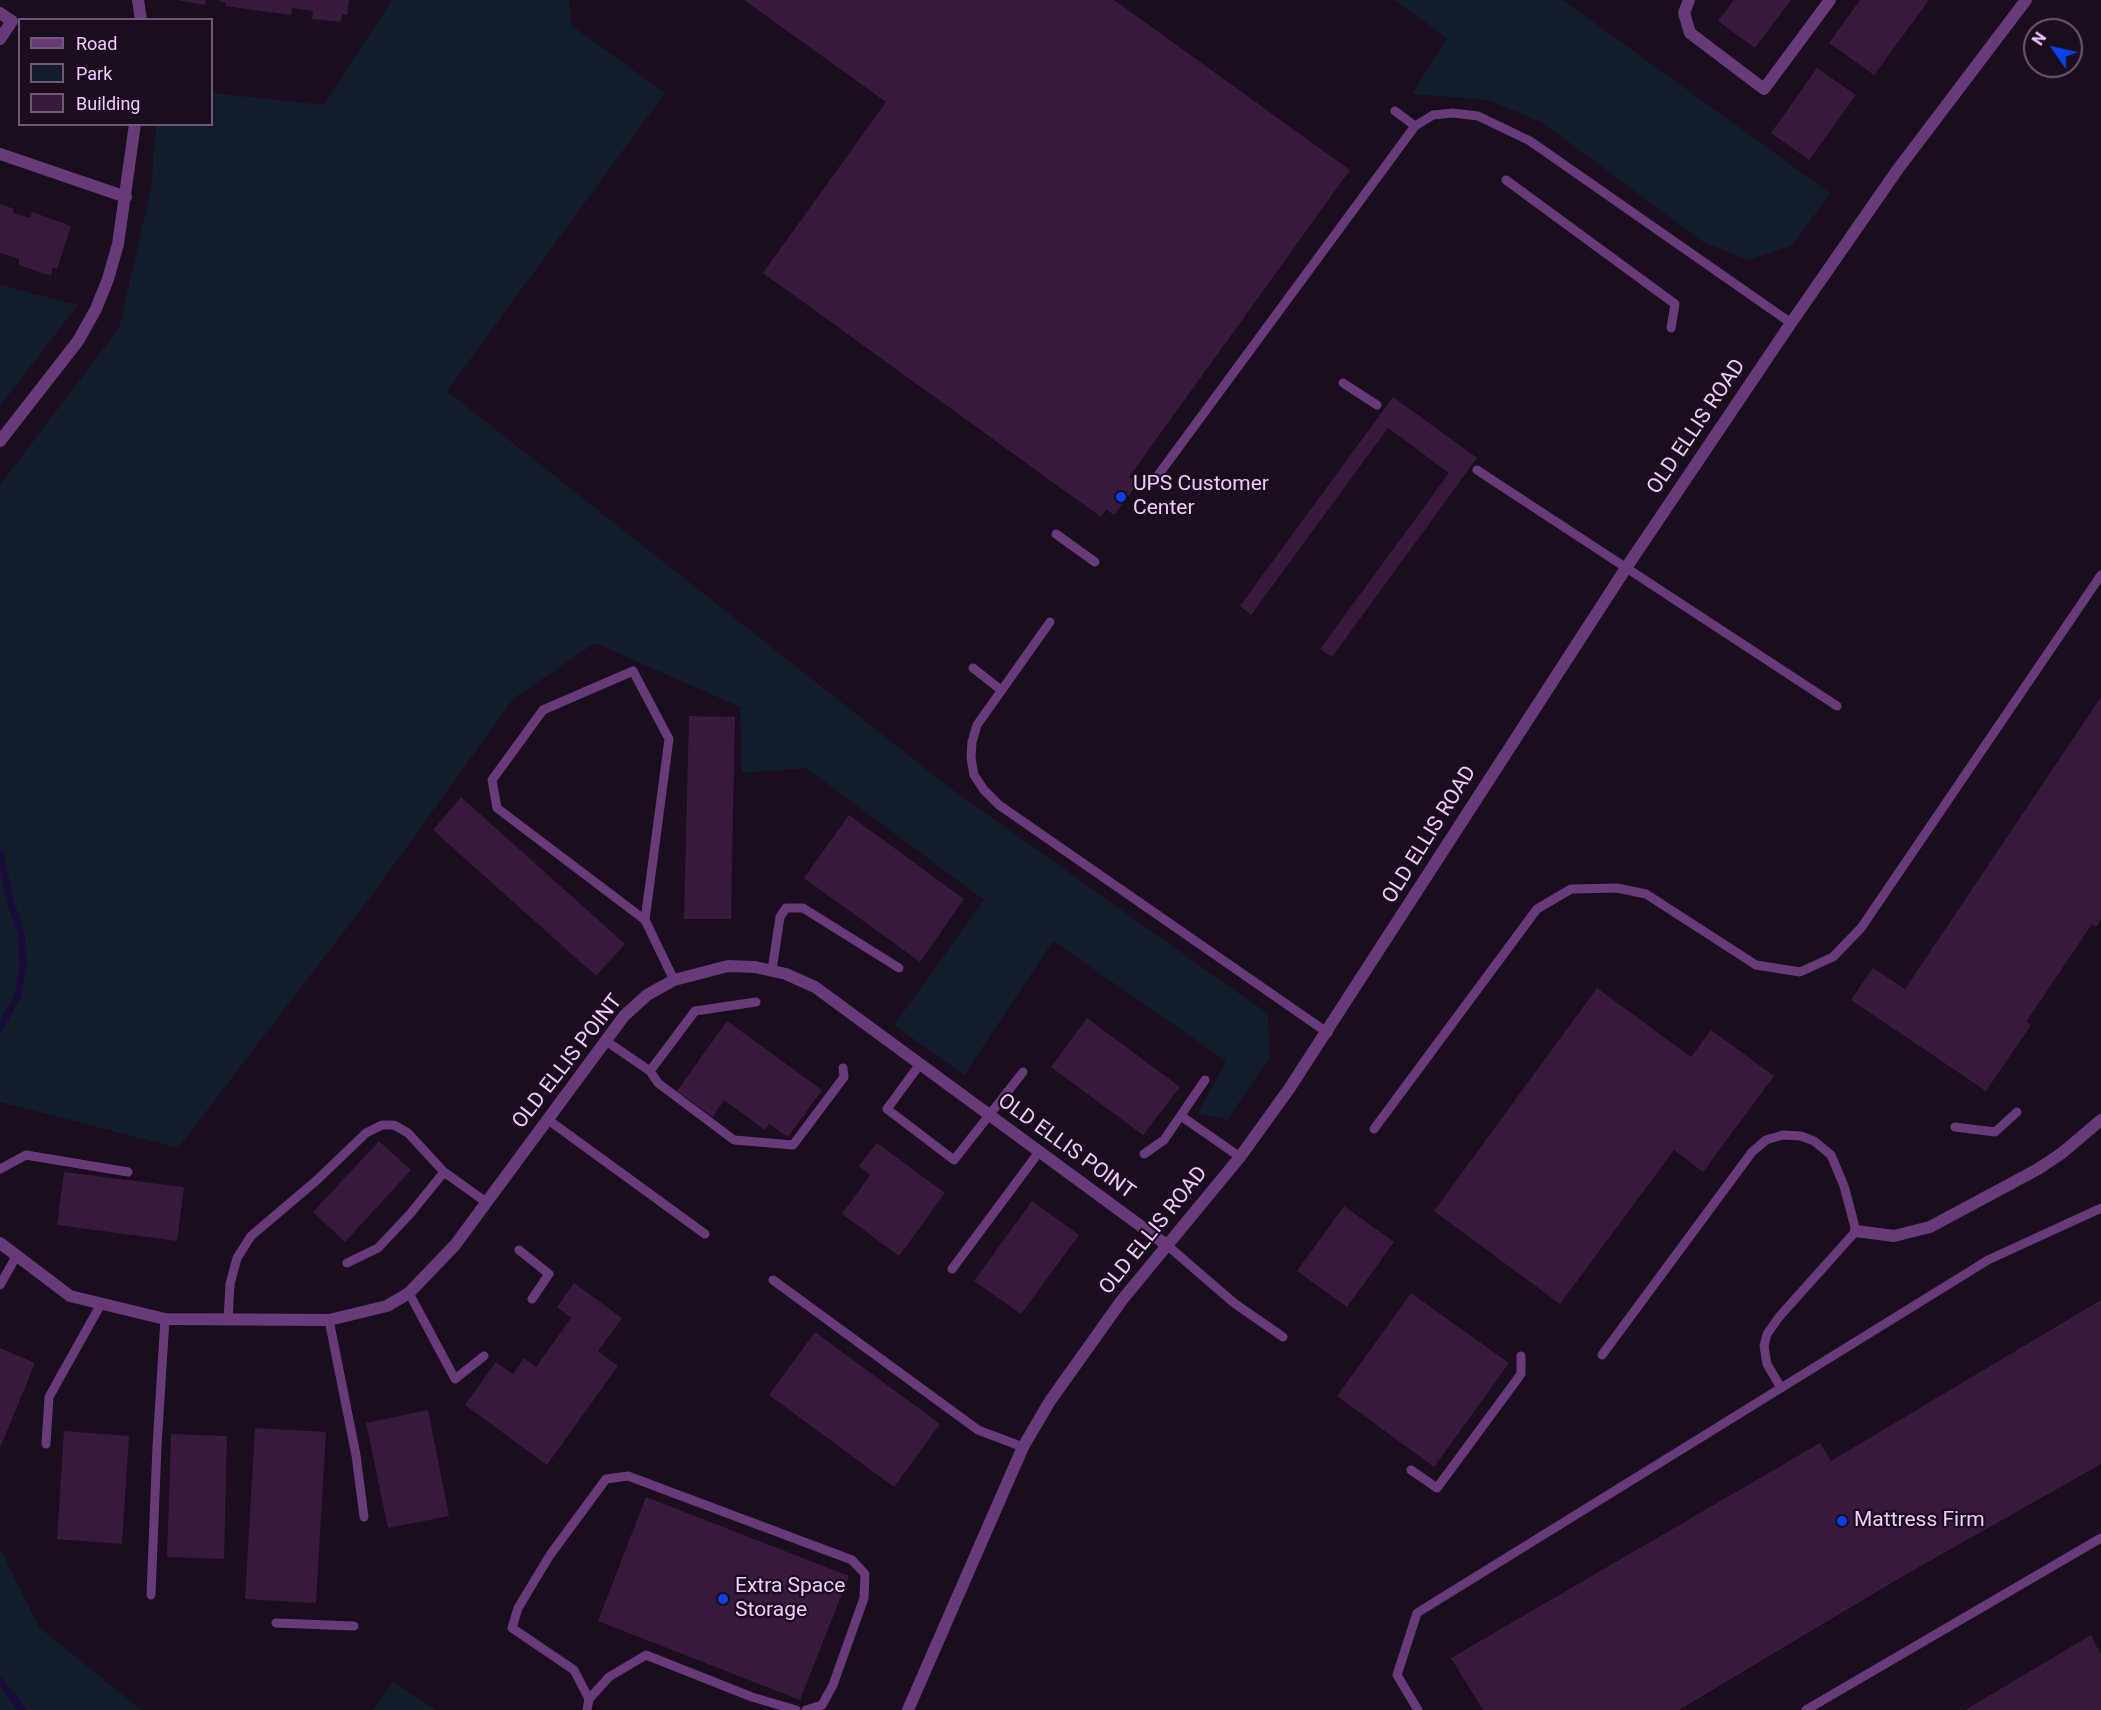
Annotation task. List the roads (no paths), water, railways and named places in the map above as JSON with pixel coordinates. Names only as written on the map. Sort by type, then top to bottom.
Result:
[{"type":"street","points":[[138,0],[141,18]]},
{"type":"street","points":[[1689,0],[1684,13],[1690,33],[1764,89],[1830,0]]},
{"type":"street","name":"OLD ELLIS ROAD","points":[[908,1710],[1023,1447],[1078,1358],[1240,1156],[1328,1033],[1626,568],[1791,322],[1898,169],[2026,0]]},
{"type":"street","points":[[0,13],[12,21],[0,39]]},
{"type":"street","points":[[0,441],[78,340],[96,309],[118,244],[135,126]]},
{"type":"street","points":[[0,154],[126,197]]},
{"type":"street","name":"OLD ELLIS POINT","points":[[0,1243],[70,1296],[165,1319],[329,1320],[387,1306],[409,1293],[455,1245],[624,1016],[639,1002],[674,980],[728,966],[772,970],[815,987],[1168,1246]]},
{"type":"street","points":[[1856,1231],[1894,1236],[1930,1227],[2038,1169],[2062,1153],[2101,1120]]},
{"type":"lane","points":[[1395,111],[1415,126]]},
{"type":"lane","points":[[1156,478],[1415,126],[1433,115],[1453,113],[1478,116],[1503,126],[1530,141],[1791,322]]},
{"type":"lane","points":[[1506,180],[1675,304],[1671,328]]},
{"type":"lane","points":[[1343,382],[1377,405]]},
{"type":"lane","points":[[1477,470],[1837,706]]},
{"type":"lane","points":[[1056,534],[1095,562]]},
{"type":"lane","points":[[1374,1128],[1537,909],[1571,889],[1617,888],[1646,894],[1756,965],[1800,972],[1833,957],[1861,928],[2101,575]]},
{"type":"lane","points":[[1050,622],[978,725],[972,742],[970,758],[974,776],[999,806],[1328,1033]]},
{"type":"lane","points":[[973,668],[1001,690]]},
{"type":"lane","points":[[645,920],[669,739],[633,671],[543,710],[492,780],[497,808],[645,920],[674,980]]},
{"type":"lane","points":[[772,970],[780,917],[786,908],[803,908],[899,968]]},
{"type":"lane","points":[[650,1071],[695,1011],[756,1002]]},
{"type":"lane","points":[[606,1041],[650,1071],[658,1083],[734,1140],[793,1145],[844,1077],[843,1068]]},
{"type":"lane","points":[[920,1064],[886,1109],[954,1160],[1023,1072]]},
{"type":"lane","points":[[1144,1154],[1164,1140],[1205,1080]]},
{"type":"lane","points":[[1955,1127],[1995,1132],[2017,1112]]},
{"type":"lane","points":[[1180,1116],[1240,1156]]},
{"type":"lane","points":[[547,1119],[705,1234]]},
{"type":"lane","points":[[228,1320],[230,1284],[237,1258],[251,1236],[317,1180],[366,1133],[382,1125],[394,1125],[408,1133],[444,1172],[486,1202]]},
{"type":"lane","points":[[1602,1355],[1752,1152],[1766,1140],[1783,1135],[1801,1136],[1814,1141],[1831,1155],[1844,1186],[1856,1231],[1779,1317],[1767,1334],[1764,1346],[1767,1364],[1781,1388]]},
{"type":"lane","points":[[952,1269],[1039,1152]]},
{"type":"lane","points":[[0,1169],[26,1155],[128,1172]]},
{"type":"lane","points":[[347,1263],[378,1248],[410,1214],[444,1172]]},
{"type":"lane","points":[[1418,1710],[1397,1675],[1417,1613],[1988,1260],[2101,1208]]},
{"type":"lane","points":[[1168,1246],[1234,1303],[1283,1337]]},
{"type":"lane","points":[[519,1250],[549,1274],[532,1299]]},
{"type":"lane","points":[[0,1285],[17,1255]]},
{"type":"lane","points":[[773,1280],[978,1430],[1023,1447]]},
{"type":"lane","points":[[409,1293],[455,1379],[484,1356]]},
{"type":"lane","points":[[46,1444],[49,1397],[101,1304]]},
{"type":"lane","points":[[151,1595],[156,1446],[165,1319]]},
{"type":"lane","points":[[329,1320],[357,1455],[364,1517]]},
{"type":"lane","points":[[1411,1470],[1437,1488],[1521,1374],[1521,1356]]},
{"type":"lane","points":[[589,1699],[574,1670],[512,1628],[518,1608],[550,1555],[606,1479],[628,1476],[852,1560],[865,1574],[864,1598],[833,1685],[822,1705],[806,1710]]},
{"type":"lane","points":[[1806,1710],[2101,1538]]},
{"type":"lane","points":[[276,1623],[354,1626]]},
{"type":"lane","points":[[587,1710],[589,1699],[609,1677],[646,1655],[752,1697],[796,1710]]},
{"type":"lane","points":[[822,1705],[832,1710]]},
{"type":"waterway","points":[[0,854],[10,901],[21,932],[23,964],[18,996],[0,1027]]},
{"type":"waterway","points":[[0,1680],[22,1710]]},
{"type":"place","name":"UPS Customer Center","points":[[1121,497]]},
{"type":"place","name":"Mattress Firm","points":[[1842,1521]]},
{"type":"place","name":"Extra Space Storage","points":[[723,1599]]}]
